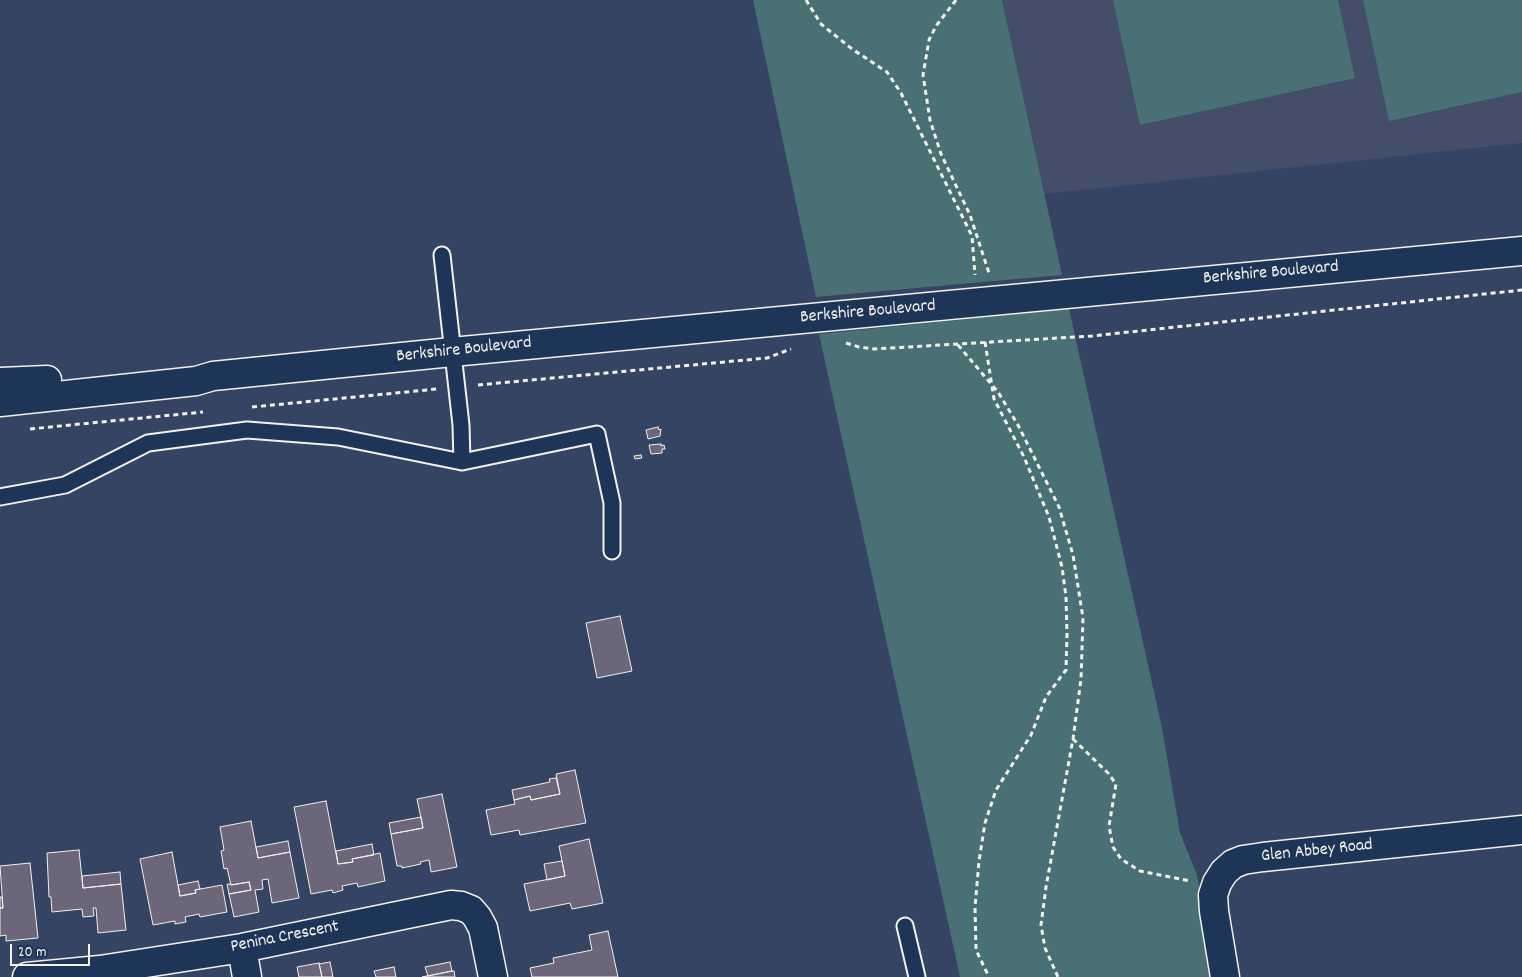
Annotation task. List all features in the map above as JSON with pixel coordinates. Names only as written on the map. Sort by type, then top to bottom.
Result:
[{"type":"street","name":"Berkshire Boulevard","points":[[0,402],[196,381],[213,376],[452,352],[1522,251]]},
{"type":"street","name":"Berkshire Boulevard","points":[[0,382],[197,374],[213,376]]},
{"type":"street","name":"Glen Abbey Road","points":[[1217,883],[1224,872],[1233,864],[1243,860],[1522,830]]},
{"type":"street","points":[[1217,883],[1213,895],[1214,911],[1225,977]]},
{"type":"street","name":"Penina Crescent","points":[[27,977],[100,970],[242,948],[444,907],[461,906],[471,910],[478,917],[483,928],[492,977]]},
{"type":"street","points":[[242,948],[247,977]]},
{"type":"lane","points":[[442,255],[462,425],[462,462]]},
{"type":"lane","points":[[0,497],[65,485],[148,443],[247,430],[338,436],[462,462],[597,434],[612,503],[612,551]]},
{"type":"lane","points":[[906,926],[916,977]]},
{"type":"path","points":[[806,0],[821,24],[852,49],[887,72],[901,93],[972,236],[976,284]]},
{"type":"path","points":[[956,0],[928,40],[923,75],[930,120],[941,154],[970,215],[989,275]]},
{"type":"path","points":[[839,342],[874,349],[1092,336],[1522,290]]},
{"type":"path","points":[[985,342],[994,399],[1024,457],[1049,517],[1062,567],[1066,598],[1067,634],[1066,670],[1046,697],[1031,735],[996,790],[986,822],[979,861],[975,907],[976,950],[989,977]]},
{"type":"path","points":[[958,345],[998,392],[1018,424],[1059,506],[1073,555],[1083,618],[1081,679],[1041,926],[1045,948],[1058,977]]},
{"type":"path","points":[[249,408],[767,358],[794,347]]},
{"type":"path","points":[[29,429],[211,411]]},
{"type":"path","points":[[1072,739],[1108,773],[1116,784],[1109,826],[1114,847],[1121,859],[1140,871],[1190,881],[1217,883]]},
{"type":"shaded area","points":[[1002,0],[1522,0],[1522,143],[1044,194]]},
{"type":"green space","points":[[753,0],[1002,0],[1062,275],[816,297]]},
{"type":"green space","points":[[1113,0],[1338,0],[1355,78],[1140,125]]},
{"type":"green space","points":[[1363,0],[1522,0],[1522,92],[1389,121]]},
{"type":"green space","points":[[1069,309],[1162,728],[1180,833],[1197,875],[1215,977],[960,977],[819,334]]},
{"type":"building","points":[[658,427],[659,430],[661,429],[660,436],[648,439],[646,430]]},
{"type":"building","points":[[661,444],[661,446],[664,445],[665,449],[662,449],[662,453],[651,454],[649,445]]},
{"type":"building","points":[[641,455],[642,458],[635,459],[634,456]]},
{"type":"building","points":[[620,616],[632,671],[597,678],[586,623]]},
{"type":"building","points":[[575,770],[586,823],[520,835],[519,830],[491,835],[486,810],[515,804],[514,800],[530,796],[531,800],[560,794],[556,774]]},
{"type":"building","points":[[556,778],[560,794],[531,800],[530,796],[514,800],[512,790],[550,782],[549,779]]},
{"type":"building","points":[[442,794],[457,867],[431,872],[429,860],[420,862],[421,864],[402,868],[402,866],[397,866],[391,834],[423,828],[417,799]]},
{"type":"building","points":[[326,801],[338,864],[353,862],[352,859],[380,853],[385,881],[358,887],[357,883],[342,886],[343,890],[333,893],[332,890],[311,894],[294,807]]},
{"type":"building","points":[[421,817],[423,828],[391,834],[389,823]]},
{"type":"building","points":[[251,821],[258,858],[290,852],[299,898],[272,903],[268,879],[262,880],[263,889],[255,890],[259,912],[234,917],[229,894],[251,890],[249,882],[231,885],[227,868],[224,869],[221,851],[224,850],[220,827]]},
{"type":"building","points":[[589,839],[603,903],[572,909],[570,903],[530,911],[524,884],[565,876],[559,846]]},
{"type":"building","points":[[288,841],[290,852],[258,858],[256,847]]},
{"type":"building","points":[[372,844],[374,855],[352,859],[353,862],[338,864],[336,851]]},
{"type":"building","points":[[79,850],[83,888],[121,884],[126,930],[98,933],[96,908],[93,908],[94,916],[83,917],[82,909],[52,912],[51,897],[49,897],[47,853]]},
{"type":"building","points":[[172,852],[180,896],[196,893],[195,890],[222,885],[227,912],[200,917],[199,914],[185,917],[186,922],[175,924],[175,921],[153,925],[140,859]]},
{"type":"building","points":[[562,861],[565,876],[547,880],[544,864]]},
{"type":"building","points":[[30,863],[38,938],[6,941],[6,935],[0,936],[0,908],[3,908],[0,866]]},
{"type":"building","points":[[120,872],[121,884],[83,888],[82,876]]},
{"type":"building","points":[[198,881],[200,889],[195,890],[196,893],[180,896],[178,885]]},
{"type":"building","points":[[249,882],[251,890],[229,894],[227,884]]},
{"type":"building","points":[[0,897],[2,897],[3,908],[0,908]]},
{"type":"building","points":[[608,931],[618,977],[532,977],[530,968],[554,963],[553,958],[592,950],[589,935]]},
{"type":"building","points":[[330,962],[333,977],[322,977],[319,964]]},
{"type":"building","points":[[450,962],[452,971],[428,976],[425,967]]},
{"type":"building","points":[[319,963],[322,977],[299,977],[297,967]]},
{"type":"building","points":[[394,967],[396,977],[376,977],[374,971]]},
{"type":"building","points":[[454,971],[455,977],[422,977]]}]
